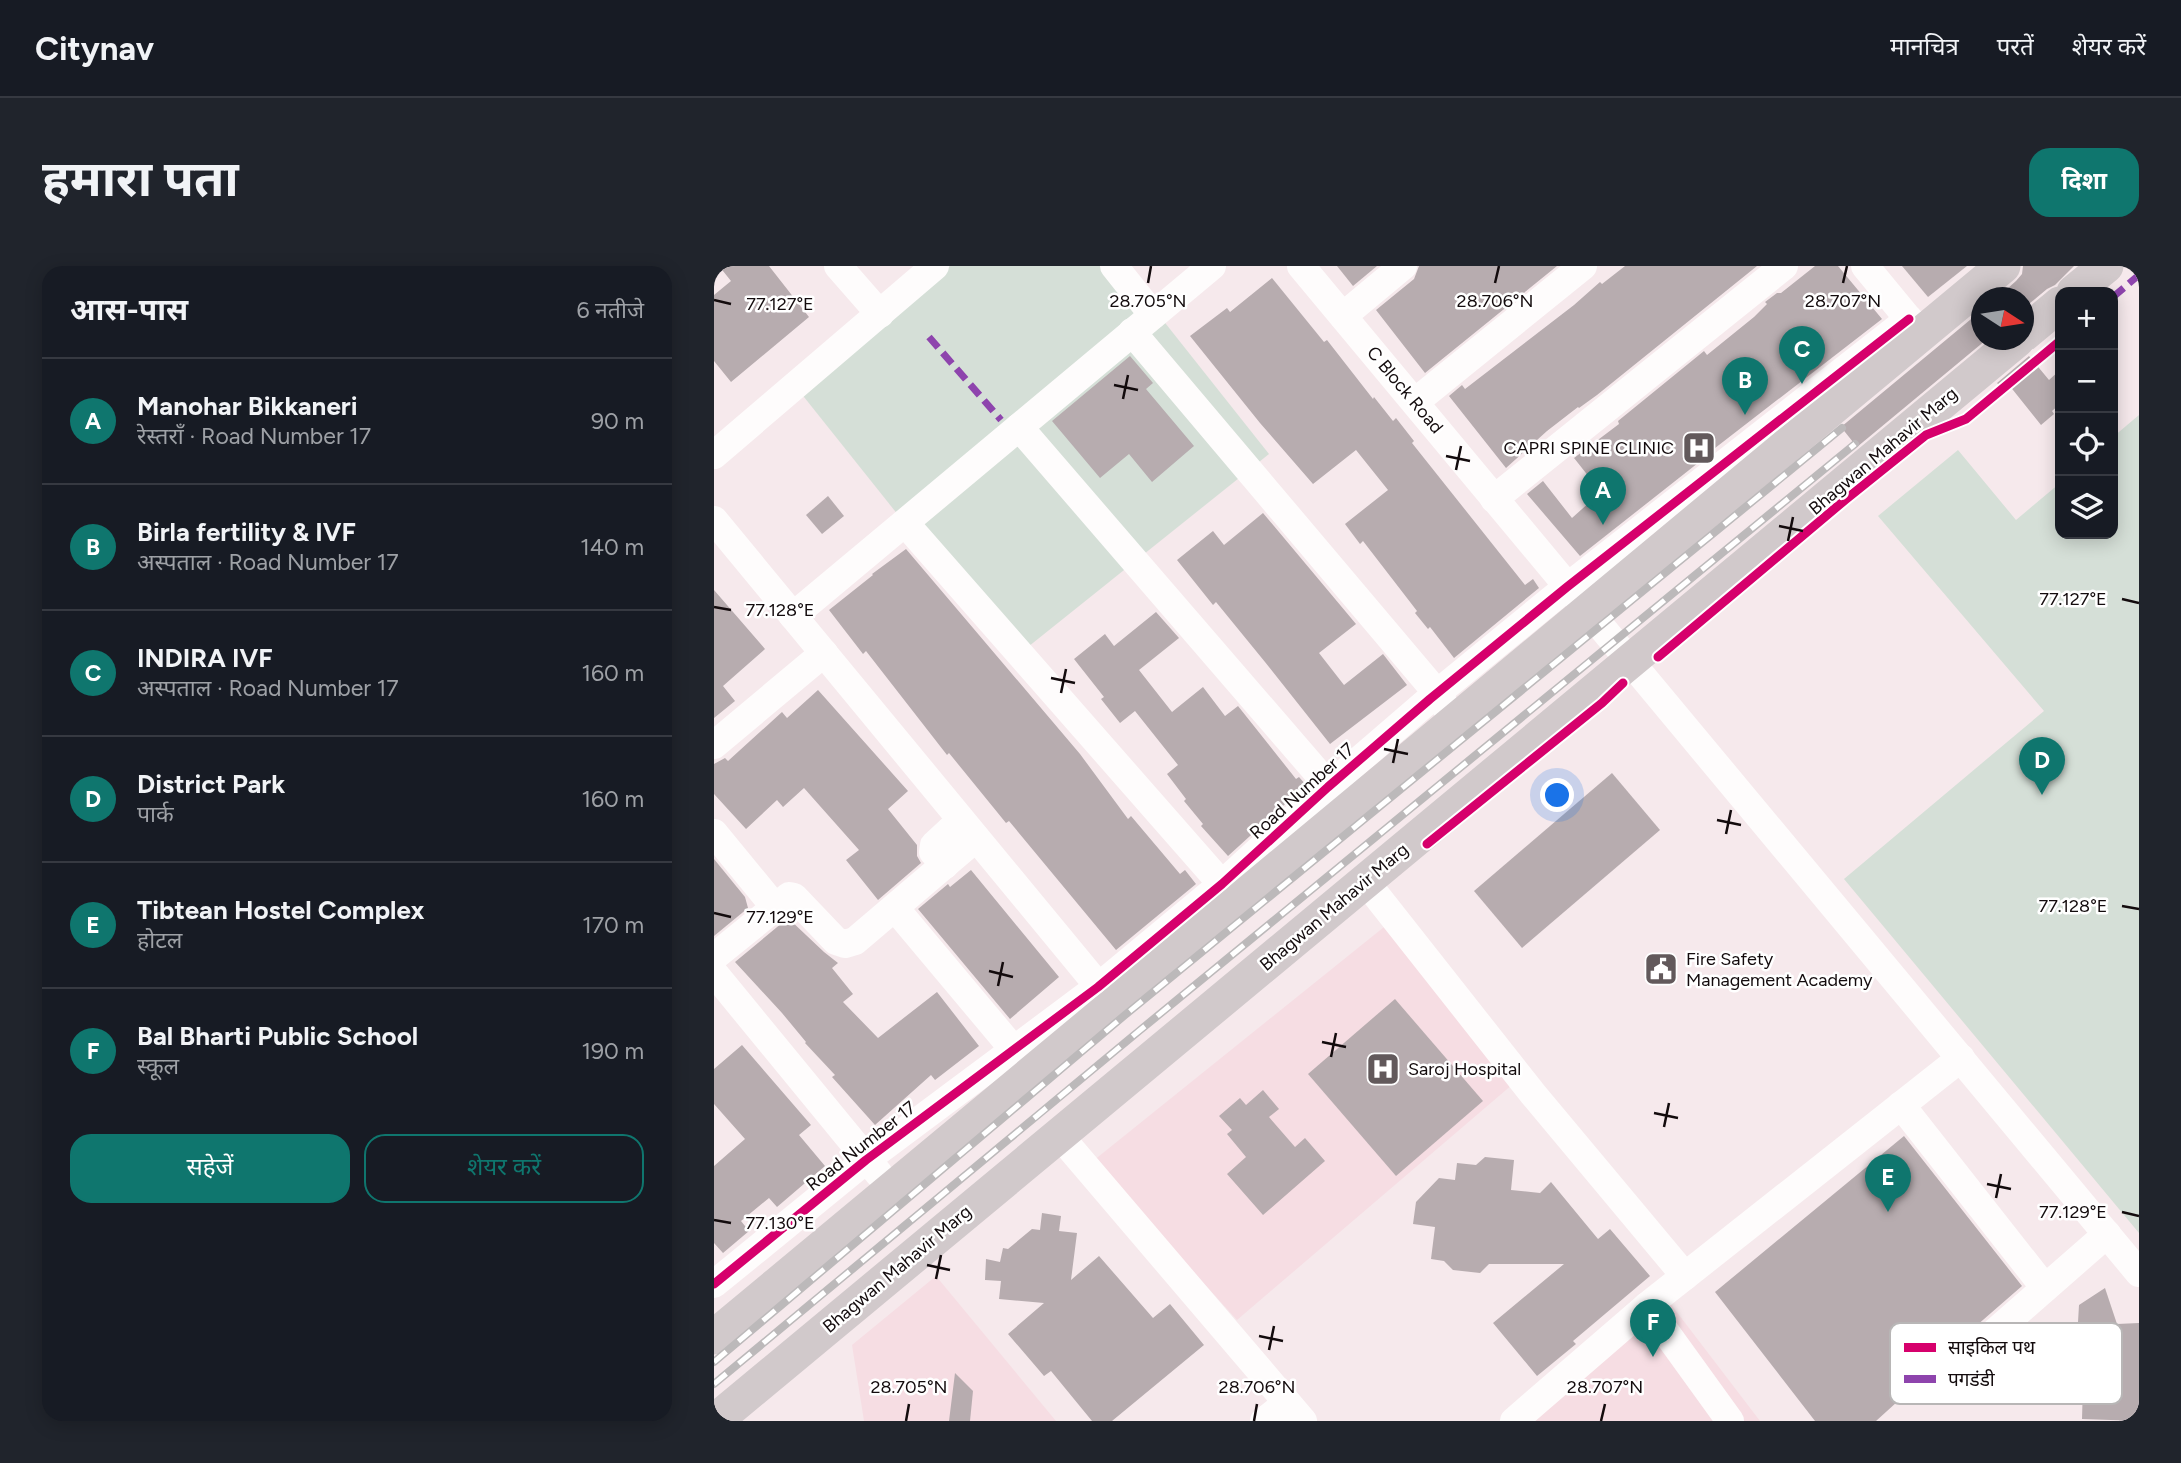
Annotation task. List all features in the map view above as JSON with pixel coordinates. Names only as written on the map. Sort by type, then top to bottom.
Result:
[{"type":"main road","points":[[714,1337],[892,1191],[1106,996],[1339,798],[1455,723],[1577,600],[1915,326],[2003,266]]},
{"type":"main road","points":[[2080,287],[2106,266]]},
{"type":"main road","points":[[2034,326],[2055,308]]},
{"type":"main road","name":"Bhagwan Mahavir Marg","points":[[716,1421],[2005,350]]},
{"type":"street","points":[[838,266],[880,314]]},
{"type":"street","points":[[714,455],[935,266]]},
{"type":"street","points":[[1114,266],[1143,324],[1437,693],[1455,723]]},
{"type":"street","points":[[793,616],[1212,266]]},
{"type":"street","name":"C Block Road","points":[[1301,266],[2139,1273]]},
{"type":"street","points":[[1343,316],[1402,266]]},
{"type":"street","points":[[1415,402],[1583,266]]},
{"type":"street","points":[[1494,499],[1784,266]]},
{"type":"street","points":[[1865,266],[1915,326]]},
{"type":"street","points":[[1020,427],[1339,798]]},
{"type":"street","points":[[905,523],[1230,893]]},
{"type":"street","points":[[718,534],[793,616],[1106,996]]},
{"type":"street","name":"Road Number 17","points":[[1339,798],[1437,693],[1577,600]]},
{"type":"street","points":[[714,745],[824,653]]},
{"type":"street","points":[[714,957],[789,896],[794,897],[836,942],[855,942],[945,865],[969,829]]},
{"type":"street","points":[[714,833],[774,906]]},
{"type":"street","points":[[1365,881],[1533,1094],[1685,1276]]},
{"type":"street","points":[[895,908],[1014,1050]]},
{"type":"street","points":[[714,974],[892,1191]]},
{"type":"street","name":"Road Number 17","points":[[717,1276],[1014,1050],[1106,996]]},
{"type":"street","points":[[1514,1421],[1647,1306],[1961,1058]]},
{"type":"street","points":[[1901,1105],[2045,1289]]},
{"type":"street","points":[[1059,1135],[1295,1412],[1264,1421]]},
{"type":"street","points":[[2006,1323],[2107,1234]]},
{"type":"street","points":[[1647,1306],[1730,1421]]},
{"type":"shaded area","points":[[950,266],[1120,266],[1269,454],[1013,659],[800,392]]},
{"type":"shaded area","points":[[2139,415],[2139,1233],[1844,879],[2044,711],[1878,516],[1958,450],[2016,520],[2055,487],[2055,539],[2118,539],[2118,433]]},
{"type":"shaded area","points":[[1389,923],[1513,1084],[1237,1320],[1093,1161]]},
{"type":"shaded area","points":[[936,1276],[1056,1421],[864,1421],[852,1345]]},
{"type":"shaded area","points":[[1663,1294],[1760,1421],[1527,1421]]},
{"type":"building","points":[[719,266],[769,266],[809,317],[731,382],[714,361],[714,295],[731,281]]},
{"type":"building","points":[[1337,266],[1377,266],[1353,286]]},
{"type":"building","points":[[1419,266],[1557,266],[1425,373],[1376,310],[1414,279]]},
{"type":"building","points":[[1625,266],[1757,266],[1597,395],[1547,431],[1506,468],[1449,396],[1462,385],[1465,389],[1600,282],[1602,284]]},
{"type":"building","points":[[1815,266],[1838,266],[1882,319],[1580,556],[1527,494],[1543,481],[1572,518],[1601,492],[1574,458],[1619,424],[1618,421],[1704,351],[1707,355],[1754,317],[1767,304],[1765,302]]},
{"type":"building","points":[[1902,266],[1967,266],[1928,297]]},
{"type":"building","points":[[2023,266],[2074,266],[2055,285],[2034,300],[2034,287],[2009,287],[2022,274]]},
{"type":"building","points":[[1272,278],[1324,342],[1327,340],[1373,399],[1374,397],[1393,421],[1396,418],[1414,441],[1412,443],[1525,585],[1533,579],[1539,588],[1454,658],[1430,627],[1428,629],[1415,613],[1417,611],[1363,541],[1360,544],[1345,524],[1388,490],[1356,450],[1313,484],[1190,336],[1227,308],[1230,312]]},
{"type":"building","points":[[1971,319],[1971,350],[1974,350],[1857,447],[1841,427]]},
{"type":"building","points":[[1130,356],[1153,383],[1146,389],[1194,446],[1152,482],[1129,454],[1100,478],[1052,421]]},
{"type":"building","points":[[2029,356],[2049,380],[2055,375],[2054,414],[2041,425],[2005,380],[1999,385],[1997,383]]},
{"type":"building","points":[[828,496],[844,516],[822,534],[806,515]]},
{"type":"building","points":[[1263,513],[1356,624],[1319,653],[1344,685],[1383,654],[1407,685],[1330,744],[1216,602],[1213,605],[1177,560],[1213,531],[1224,545]]},
{"type":"building","points":[[906,549],[1080,754],[1128,819],[1131,816],[1180,874],[1185,870],[1196,884],[1116,950],[1009,821],[1006,823],[949,753],[947,755],[866,651],[863,654],[829,610]]},
{"type":"building","points":[[714,590],[765,649],[723,686],[735,701],[714,718]]},
{"type":"building","points":[[1156,612],[1179,638],[1139,670],[1172,712],[1203,687],[1225,716],[1238,706],[1296,779],[1299,777],[1306,785],[1228,856],[1201,826],[1203,824],[1167,774],[1178,765],[1135,711],[1120,723],[1101,699],[1104,697],[1074,659],[1105,634],[1114,646]]},
{"type":"building","points":[[818,690],[908,791],[888,809],[917,845],[917,856],[921,863],[878,900],[846,860],[859,850],[804,788],[783,807],[777,800],[746,829],[714,794],[714,764],[725,758],[728,761],[782,712],[787,718]]},
{"type":"building","points":[[1612,773],[1660,830],[1522,948],[1474,891]]},
{"type":"building","points":[[714,859],[745,897],[748,908],[714,936]]},
{"type":"building","points":[[971,870],[1059,977],[1010,1019],[918,909],[948,884],[950,887]]},
{"type":"building","points":[[788,918],[838,963],[832,968],[853,994],[843,1002],[878,1038],[937,992],[979,1046],[935,1080],[931,1075],[875,1125],[832,1077],[835,1075],[782,1013],[735,962]]},
{"type":"building","points":[[1395,999],[1483,1101],[1396,1176],[1308,1074]]},
{"type":"building","points":[[742,1045],[811,1125],[799,1135],[825,1166],[777,1207],[769,1198],[741,1221],[749,1231],[723,1253],[714,1243],[714,1166],[745,1139],[714,1104],[714,1069]]},
{"type":"building","points":[[1263,1090],[1279,1109],[1269,1117],[1295,1147],[1305,1138],[1325,1161],[1263,1215],[1227,1174],[1246,1157],[1227,1134],[1232,1130],[1219,1116],[1240,1098],[1246,1105]]},
{"type":"building","points":[[1904,1136],[2022,1286],[1979,1323],[1890,1323],[1890,1404],[1895,1404],[1876,1421],[1815,1421],[1715,1292]]},
{"type":"building","points":[[1485,1157],[1514,1160],[1511,1190],[1540,1193],[1551,1182],[1598,1239],[1610,1229],[1650,1276],[1573,1341],[1576,1344],[1537,1376],[1493,1323],[1564,1264],[1489,1264],[1480,1273],[1453,1270],[1444,1261],[1431,1259],[1435,1227],[1413,1224],[1416,1202],[1439,1178],[1455,1180],[1457,1163],[1476,1165]]},
{"type":"building","points":[[1042,1213],[1061,1216],[1059,1231],[1077,1233],[1071,1280],[1099,1256],[1153,1318],[1170,1304],[1204,1345],[1112,1421],[1092,1421],[1051,1371],[1044,1376],[1008,1334],[1044,1303],[999,1299],[1001,1281],[985,1280],[986,1259],[1000,1262],[1003,1248],[1008,1249],[1032,1229],[1040,1230]]},
{"type":"building","points":[[2105,1288],[2117,1323],[2074,1323],[2078,1322],[2079,1305]]},
{"type":"building","points":[[2139,1323],[2139,1421],[2082,1419],[2082,1404],[2122,1404],[2122,1324]]},
{"type":"building","points":[[955,1373],[973,1391],[970,1421],[949,1421]]},
{"type":"railway","points":[[714,1362],[1125,1015],[1842,428]]},
{"type":"railway","points":[[714,1384],[1139,1031],[1855,444]]},
{"type":"marked path","points":[[2118,293],[2139,275]]},
{"type":"marked path","points":[[929,337],[1001,420]]},
{"type":"cycle path","points":[[714,1284],[866,1160],[1098,987],[1222,884],[1430,699],[1567,587],[1909,319]]},
{"type":"cycle path","points":[[1658,657],[1926,435],[1966,419],[2055,345]]},
{"type":"cycle path","points":[[1427,844],[1602,703],[1623,683]]},
{"type":"place","name":"INDIRA IVF","points":[[1802,384]]},
{"type":"place","name":"Birla fertility & IVF","points":[[1745,415]]},
{"type":"place","name":"CAPRI SPINE CLINIC","points":[[1699,448]]},
{"type":"place","name":"Manohar Bikkaneri","points":[[1603,525]]},
{"type":"place","name":"District Park","points":[[2042,795]]},
{"type":"place","name":"Fire Safety Management Academy","points":[[1661,969]]},
{"type":"place","name":"Saroj Hospital","points":[[1383,1069]]},
{"type":"place","name":"Tibtean Hostel Complex","points":[[1888,1212]]},
{"type":"place","name":"Bal Bharti Public School","points":[[1653,1357]]}]
